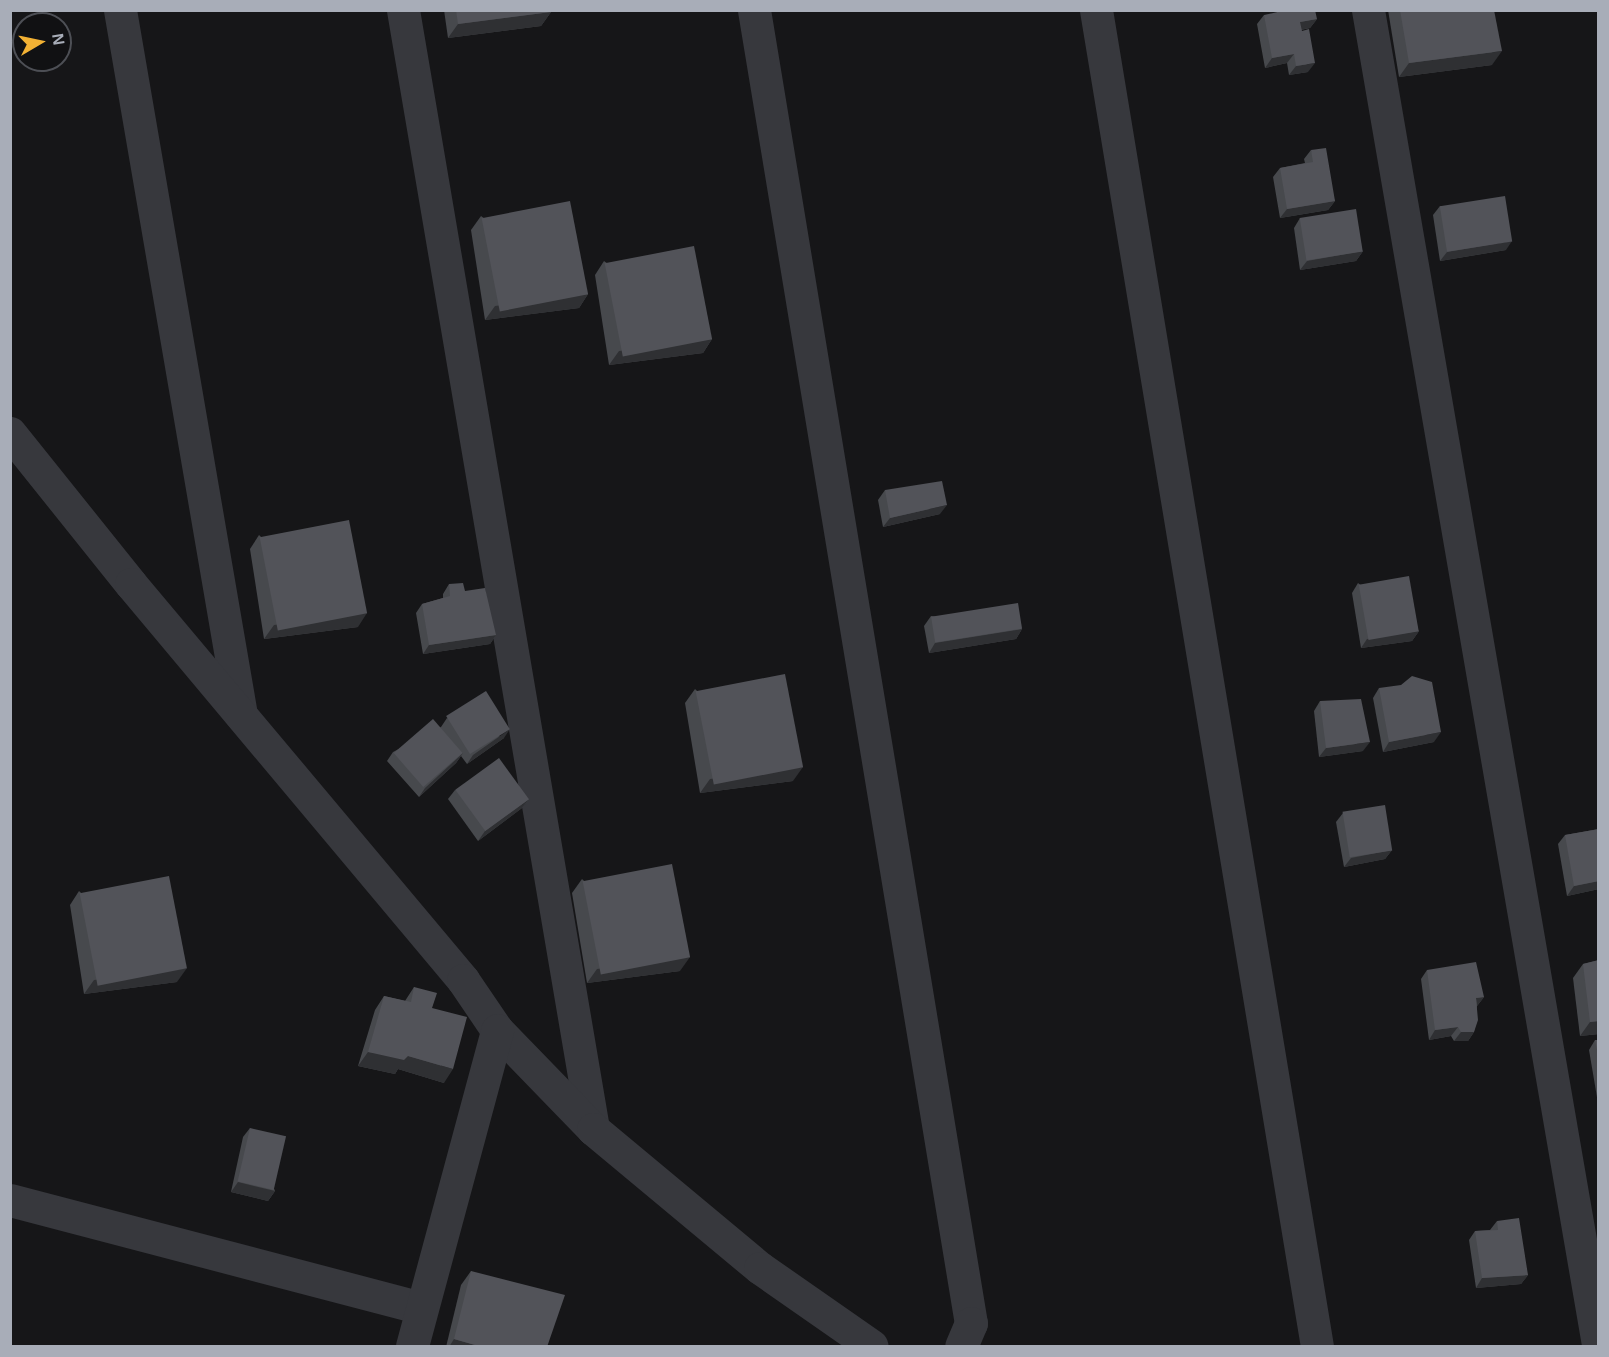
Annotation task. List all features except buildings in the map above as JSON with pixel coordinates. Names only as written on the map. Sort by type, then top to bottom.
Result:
[{"type":"street","points":[[120,10],[241,716]]},
{"type":"street","points":[[403,10],[593,1129]]},
{"type":"street","points":[[754,10],[971,1323],[962,1347]]},
{"type":"street","points":[[1096,10],[1317,1347]]},
{"type":"street","points":[[1368,10],[1599,1344]]},
{"type":"street","points":[[10,433],[241,716],[463,980],[497,1030],[593,1129],[760,1268],[872,1347]]},
{"type":"street","points":[[412,1347],[497,1030]]},
{"type":"street","points":[[10,1200],[421,1308]]}]
